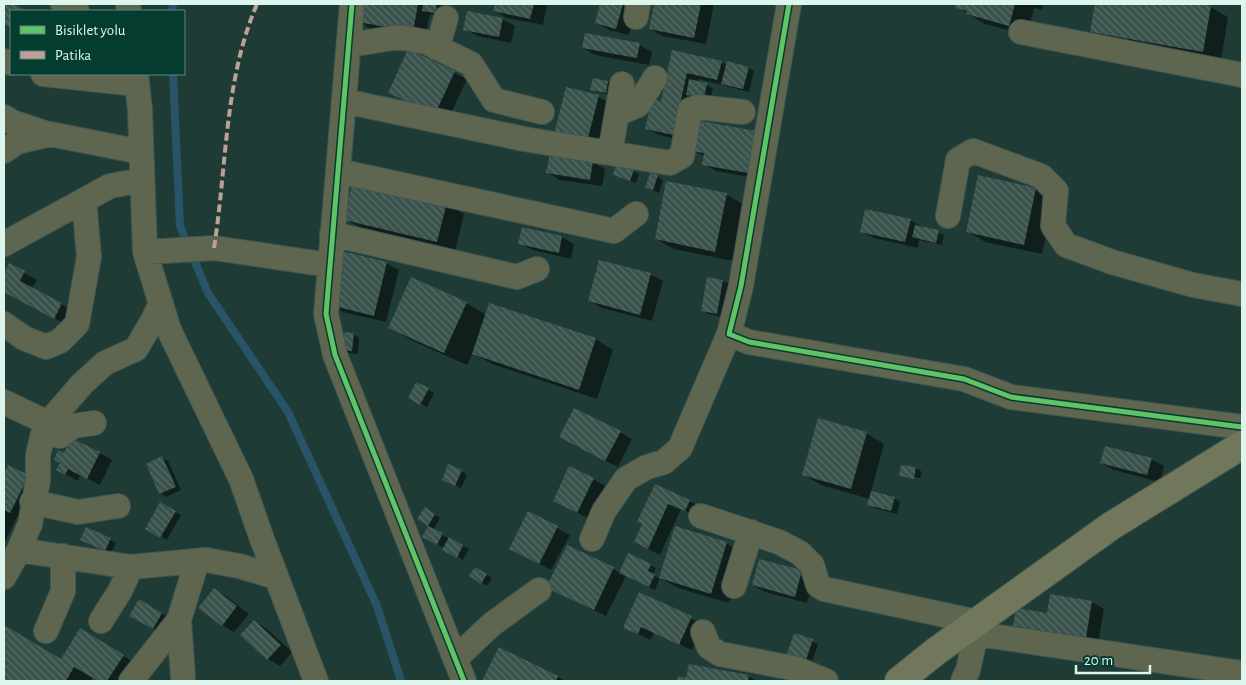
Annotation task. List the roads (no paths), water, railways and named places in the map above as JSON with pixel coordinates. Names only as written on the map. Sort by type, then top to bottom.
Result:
[{"type":"main road","points":[[899,681],[1111,526],[1242,445]]},
{"type":"street","points":[[63,4],[75,10]]},
{"type":"street","points":[[352,4],[326,314],[335,355],[464,681]]},
{"type":"street","points":[[592,539],[604,512],[626,479],[646,467],[664,462],[680,448],[728,334],[741,286],[789,4]]},
{"type":"street","points":[[437,48],[446,18]]},
{"type":"street","points":[[1021,32],[1242,75]]},
{"type":"street","points":[[349,45],[399,37],[426,42],[471,64],[494,100],[542,112]]},
{"type":"street","points":[[62,75],[136,79],[140,110],[142,180],[157,252],[161,303],[169,330],[241,479],[316,681]]},
{"type":"street","points":[[617,114],[638,105],[655,78]]},
{"type":"street","points":[[610,153],[622,84]]},
{"type":"street","points":[[344,101],[524,139],[670,162],[682,156],[690,110],[698,107],[743,112]]},
{"type":"street","points":[[4,117],[12,122],[50,134],[141,152]]},
{"type":"street","points":[[4,151],[17,142],[50,134]]},
{"type":"street","points":[[948,216],[958,160],[973,151],[1041,176],[1056,191],[1053,226],[1066,244],[1112,262],[1184,282],[1242,294]]},
{"type":"street","points":[[338,171],[614,232],[636,214]]},
{"type":"street","points":[[4,244],[110,186],[142,180]]},
{"type":"street","points":[[4,324],[24,338],[46,346],[60,341],[77,324],[88,257],[84,200]]},
{"type":"street","points":[[332,234],[517,277],[537,269]]},
{"type":"street","points":[[157,252],[214,248],[329,265]]},
{"type":"street","points":[[4,577],[19,550],[30,524],[32,502],[38,480],[38,455],[45,428],[77,390],[104,363],[136,349],[161,303]]},
{"type":"street","points":[[728,334],[749,342],[964,378],[1011,397],[1242,427]]},
{"type":"street","points":[[4,402],[60,436],[74,426],[94,423]]},
{"type":"street","points":[[32,502],[78,512],[118,506]]},
{"type":"street","points":[[702,516],[779,542],[800,553],[812,565],[818,585],[824,590],[972,629],[1242,673]]},
{"type":"street","points":[[734,586],[751,532]]},
{"type":"street","points":[[19,550],[131,567],[206,560],[239,566],[276,576]]},
{"type":"street","points":[[46,631],[63,591],[63,556]]},
{"type":"street","points":[[183,677],[179,620],[197,561]]},
{"type":"street","points":[[101,621],[120,591],[131,567]]},
{"type":"street","points":[[455,659],[491,625],[539,590]]},
{"type":"street","points":[[131,681],[179,620]]},
{"type":"street","points":[[963,681],[968,670],[972,629]]},
{"type":"street","points":[[703,632],[709,646],[720,654],[765,672],[798,669],[826,681]]},
{"type":"waterway","points":[[172,10],[173,4]]},
{"type":"waterway","points":[[173,75],[180,226],[208,293],[288,412],[377,606],[401,681]]}]
